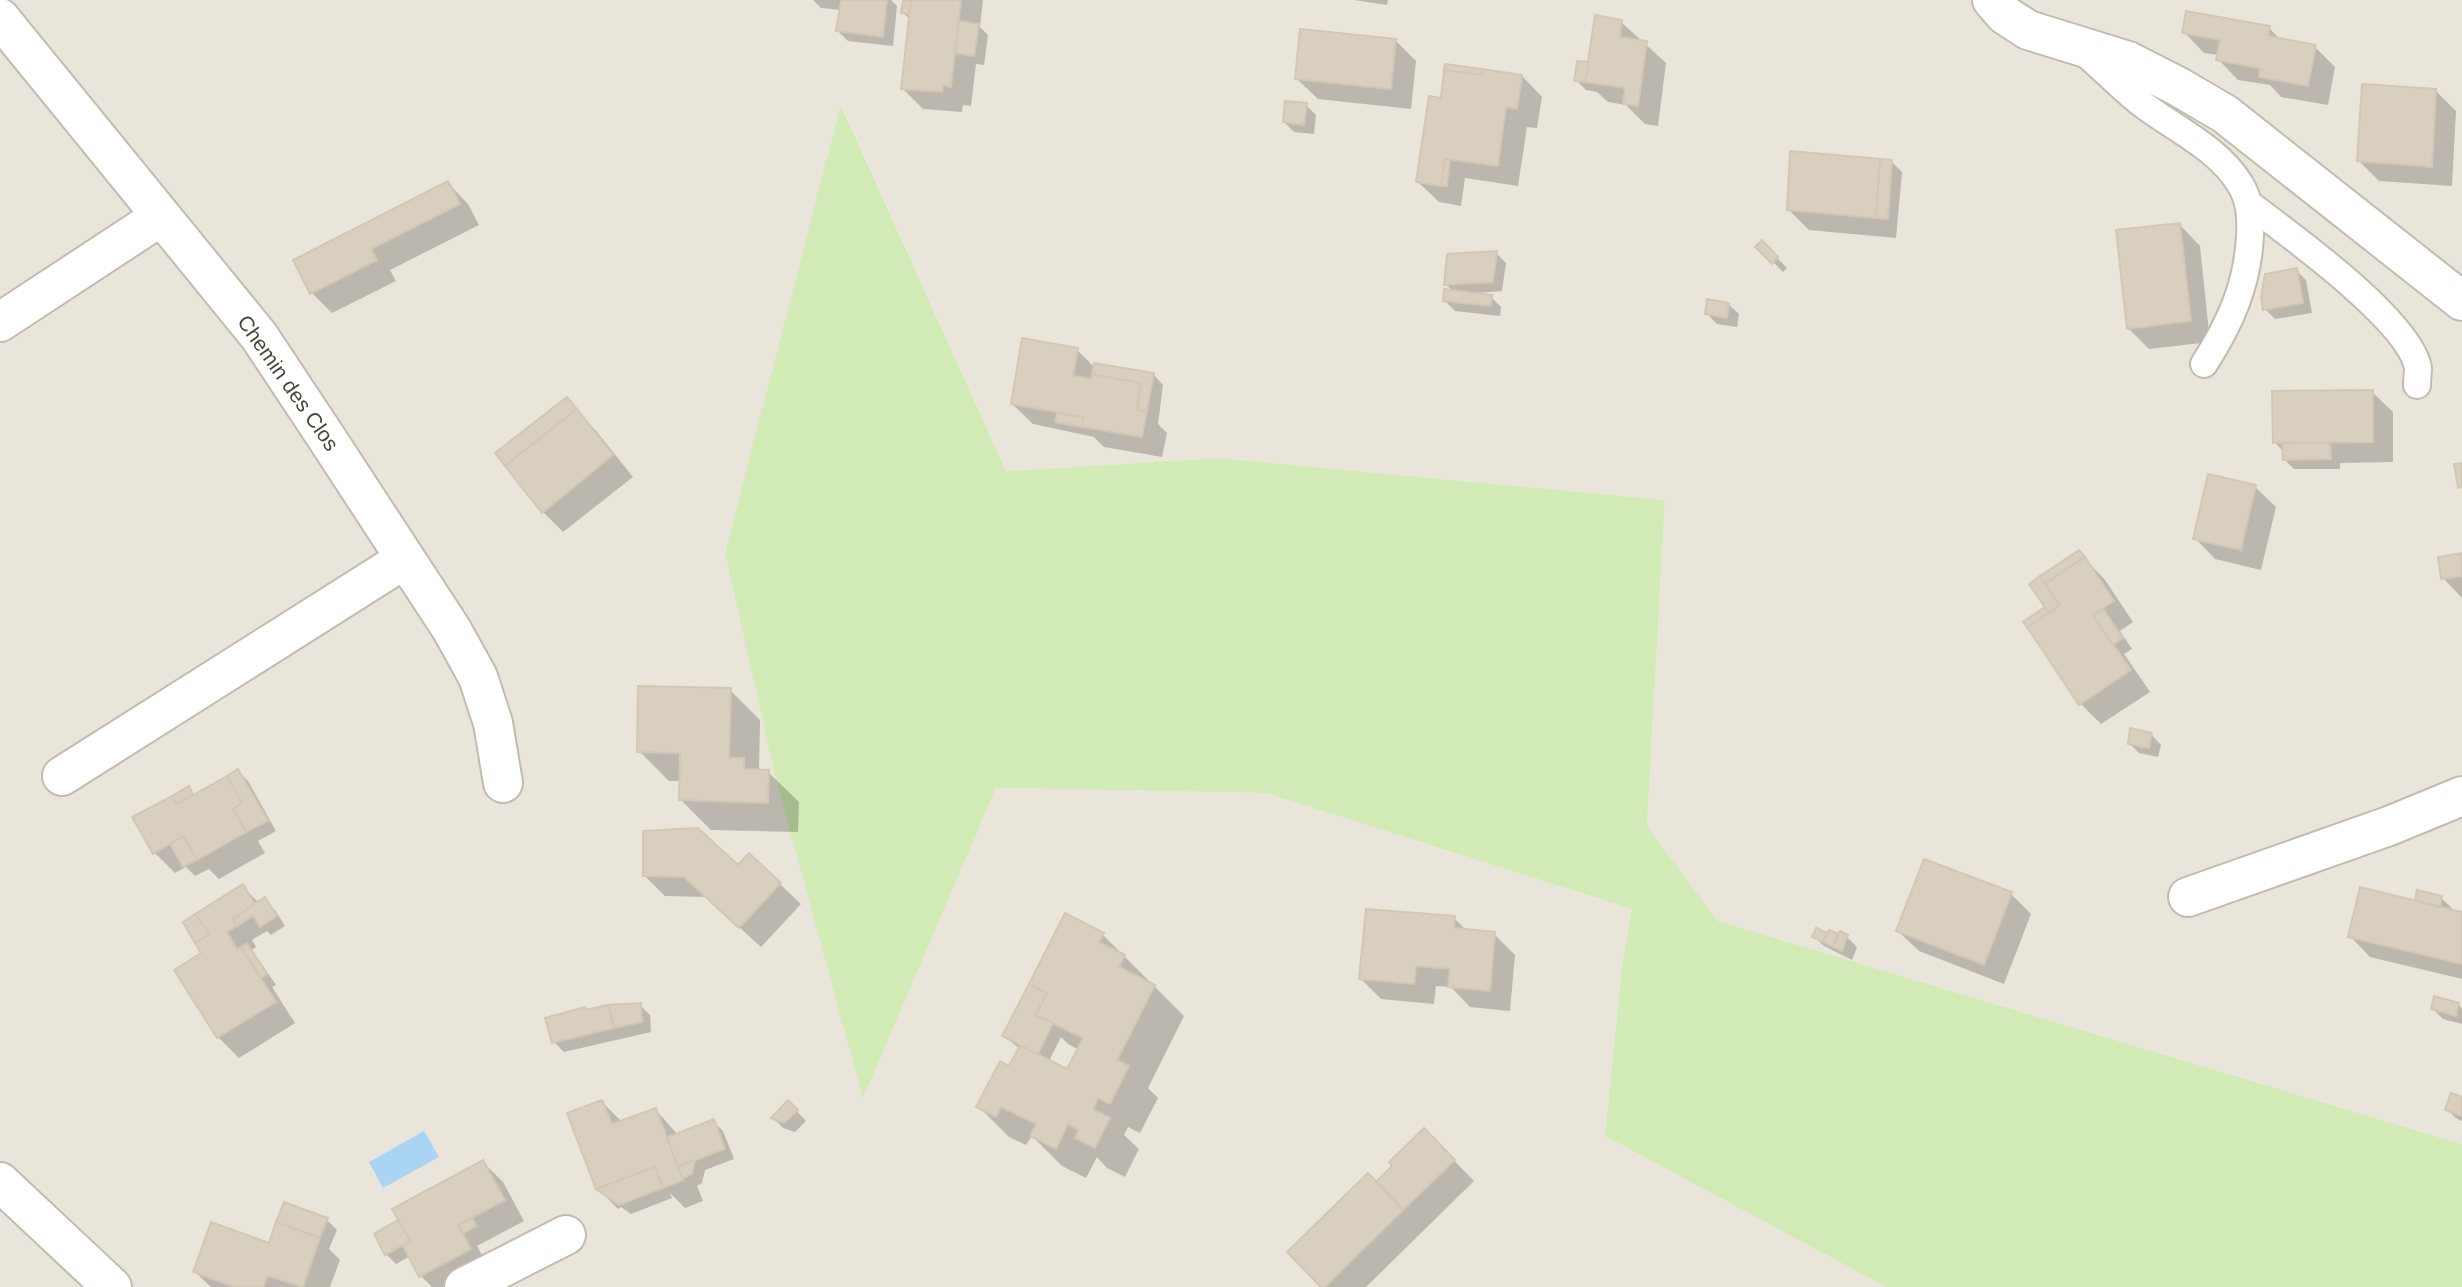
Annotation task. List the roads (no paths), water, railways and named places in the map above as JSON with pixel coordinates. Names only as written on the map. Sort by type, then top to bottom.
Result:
[{"type":"street","points":[[1992,0],[2006,15],[2028,30],[2128,61],[2225,114],[2462,301]]},
{"type":"street","name":"Chemin des Clos","points":[[0,18],[260,337],[452,630],[478,677],[493,723],[503,783]]},
{"type":"street","points":[[0,322],[160,217]]},
{"type":"street","points":[[62,776],[405,559]]},
{"type":"street","points":[[2188,897],[2389,827],[2462,796]]},
{"type":"street","points":[[0,1182],[112,1287]]},
{"type":"street","points":[[464,1287],[566,1235]]},
{"type":"lane","points":[[2076,44],[2137,100],[2215,156],[2240,183],[2249,204],[2249,262],[2241,291],[2225,331],[2204,365]]},
{"type":"lane","points":[[2249,204],[2304,246],[2379,310],[2397,329],[2418,368],[2417,384]]},
{"type":"water","points":[[424,1131],[439,1157],[383,1188],[369,1162]]}]
